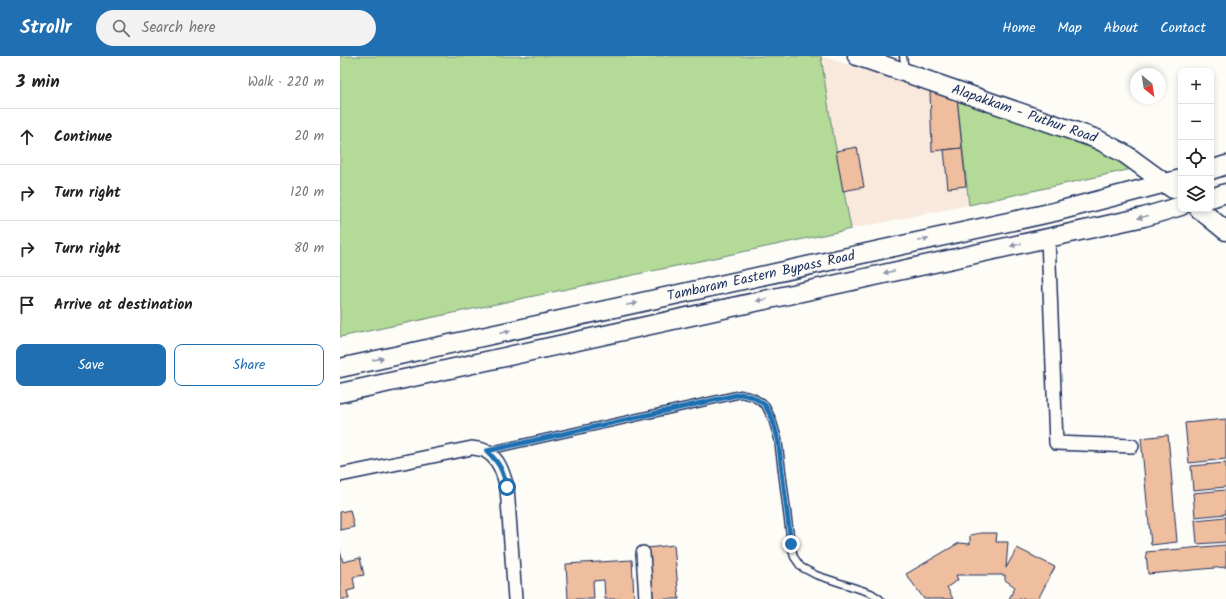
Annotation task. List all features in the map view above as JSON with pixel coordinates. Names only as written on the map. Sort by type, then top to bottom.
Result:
[{"type":"main road","name":"Alapakkam - Puthur Road","points":[[857,56],[904,64],[1002,106],[1111,145],[1174,181]]},
{"type":"main road","points":[[1214,169],[1226,165]]},
{"type":"main road","name":"Tambaram Eastern Bypass Road","points":[[340,368],[1054,212],[1174,181]]},
{"type":"main road","points":[[1214,197],[1226,193]]},
{"type":"main road","name":"Tambaram Eastern Bypass Road","points":[[340,393],[1144,217],[1178,207]]},
{"type":"main road","points":[[1203,212],[1226,230]]},
{"type":"street","points":[[1048,238],[1056,443],[1132,446]]},
{"type":"street","points":[[340,476],[472,448],[487,451],[498,461],[503,471],[507,487],[515,599]]},
{"type":"street","points":[[643,553],[646,599]]},
{"type":"lane","points":[[487,451],[741,394],[753,397],[765,405],[772,418],[778,439],[791,544],[794,556],[801,567],[816,576],[870,593],[880,599]]},
{"type":"shaded area","points":[[821,56],[930,91],[957,98],[969,205],[851,229],[830,117]]},
{"type":"green space","points":[[340,56],[821,56],[830,117],[851,229],[340,337]]},
{"type":"green space","points":[[957,98],[1047,128],[1119,160],[1132,169],[969,205]]},
{"type":"building","points":[[930,91],[957,98],[962,148],[932,151]]},
{"type":"building","points":[[857,147],[864,187],[843,191],[836,151]]},
{"type":"building","points":[[962,148],[966,186],[948,188],[944,150]]},
{"type":"building","points":[[1226,419],[1226,459],[1189,463],[1185,423]]},
{"type":"building","points":[[1168,435],[1177,542],[1151,545],[1141,438]]},
{"type":"building","points":[[1226,463],[1226,487],[1193,490],[1191,466]]},
{"type":"building","points":[[1226,490],[1226,514],[1195,517],[1193,493]]},
{"type":"building","points":[[350,510],[354,527],[340,530],[340,512]]},
{"type":"building","points":[[1226,517],[1226,542],[1197,544],[1195,520]]},
{"type":"building","points":[[997,533],[996,542],[1008,542],[1006,568],[1017,548],[1055,567],[1038,599],[1009,599],[1015,587],[1005,580],[1005,575],[956,575],[958,580],[947,587],[953,599],[924,599],[906,574],[959,543],[970,544],[970,535]]},
{"type":"building","points":[[674,545],[679,599],[652,599],[647,548]]},
{"type":"building","points":[[1226,545],[1226,567],[1148,574],[1146,552]]},
{"type":"building","points":[[340,551],[343,562],[360,558],[364,575],[353,577],[355,589],[347,591],[349,599],[340,599]]},
{"type":"building","points":[[632,560],[634,599],[605,599],[604,580],[593,581],[594,599],[568,599],[566,564]]},
{"type":"route","points":[[507,487],[503,471],[498,461],[487,451],[741,394],[753,397],[765,405],[772,418],[778,439],[791,544]]}]
